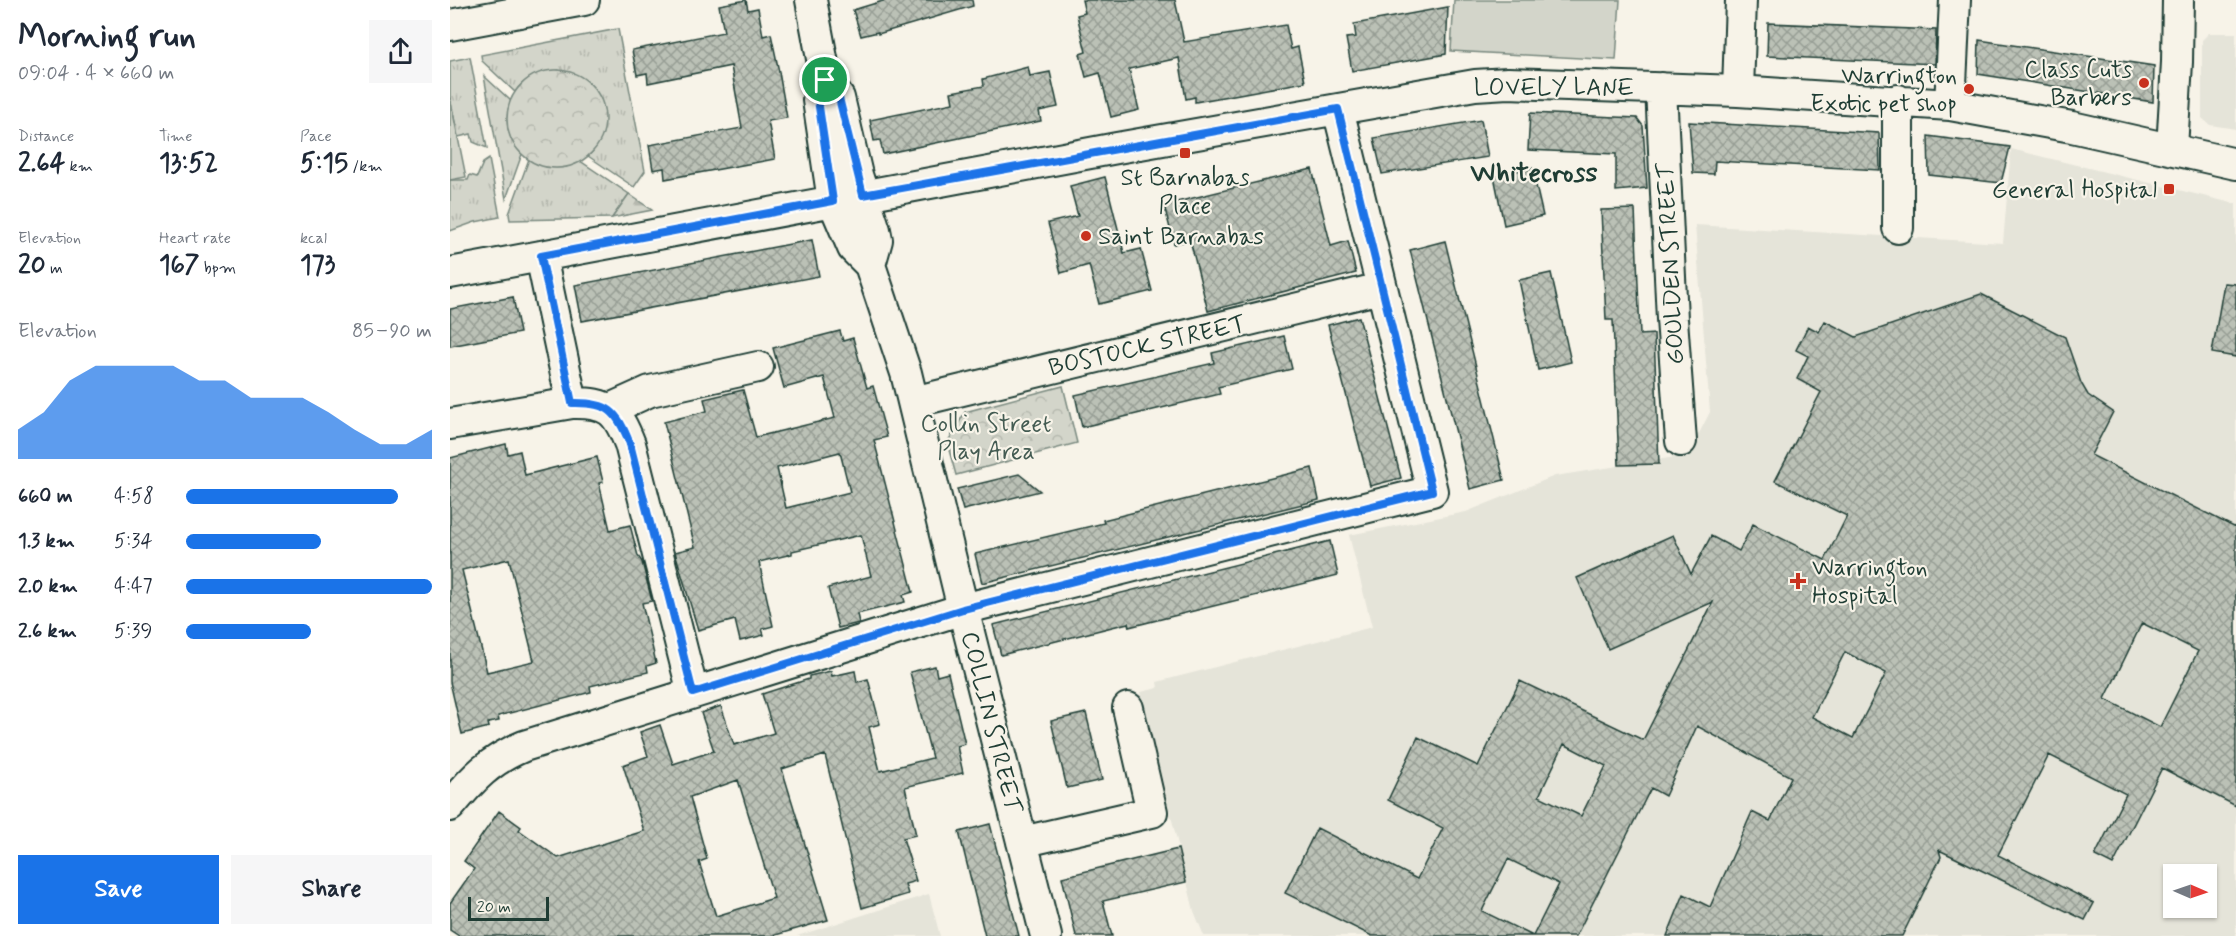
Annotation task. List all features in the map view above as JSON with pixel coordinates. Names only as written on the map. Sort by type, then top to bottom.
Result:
[{"type":"street","points":[[450,25],[584,0]]},
{"type":"street","points":[[811,0],[825,80]]},
{"type":"street","points":[[1738,91],[1741,0]]},
{"type":"street","points":[[1950,105],[1955,0]]},
{"type":"street","points":[[2172,149],[2178,0]]},
{"type":"street","name":"COLLIN STREET","points":[[825,80],[839,98],[863,195],[877,240],[870,265]]},
{"type":"street","name":"COLLIN STREET","points":[[825,80],[818,100],[833,201],[853,248],[870,265],[913,402],[1046,936]]},
{"type":"street","name":"LOVELY LANE","points":[[450,273],[1338,109],[1508,82],[1738,91],[1950,105],[2056,124],[2236,164]]},
{"type":"street","name":"GOULDEN STREET","points":[[1661,88],[1672,319],[1681,441]]},
{"type":"street","points":[[1898,100],[1899,228]]},
{"type":"street","points":[[450,806],[474,776],[512,751],[963,609],[1432,491],[1338,109]]},
{"type":"street","points":[[541,256],[572,403]]},
{"type":"street","name":"BOSTOCK STREET","points":[[913,402],[1382,288]]},
{"type":"street","points":[[610,409],[650,391],[758,367]]},
{"type":"street","points":[[450,424],[572,403],[592,402],[610,409],[622,423],[630,444],[693,693]]},
{"type":"street","points":[[1022,842],[1152,812],[1128,708]]},
{"type":"shaded area","points":[[2209,33],[2236,33],[2236,129],[2210,125],[2202,118],[2202,40]]},
{"type":"shaded area","name":"Warrington Hospital","points":[[2011,149],[2236,204],[2236,936],[1204,936],[1194,911],[1141,692],[1158,688],[1157,682],[1372,627],[1349,535],[1466,512],[1555,476],[1688,455],[1710,412],[1695,225],[2003,243]]},
{"type":"shaded area","points":[[929,894],[940,936],[797,936]]},
{"type":"green space","points":[[1454,0],[1620,0],[1616,60],[1451,51]]},
{"type":"green space","points":[[618,29],[645,171],[634,187],[588,156],[593,151],[559,70],[534,76],[524,82],[515,92],[482,61],[481,55]]},
{"type":"green space","points":[[470,57],[487,148],[473,142],[471,134],[458,137],[450,98],[450,61]]},
{"type":"green space","points":[[556,70],[575,74],[591,84],[601,100],[605,119],[601,138],[591,154],[575,164],[556,168],[537,164],[521,154],[511,138],[507,119],[511,100],[521,84],[537,74]]},
{"type":"green space","points":[[484,76],[511,101],[507,115],[508,129],[513,142],[522,154],[506,199]]},
{"type":"green space","points":[[450,98],[466,177],[450,180]]},
{"type":"green space","points":[[489,159],[500,217],[475,222],[450,231],[450,180],[468,180],[470,175],[477,177],[483,163]]},
{"type":"green space","points":[[529,159],[554,168],[580,161],[629,194],[612,218],[510,220],[509,214]]},
{"type":"green space","points":[[629,194],[652,210],[612,218]]},
{"type":"green space","name":"Collin Street Play Area","points":[[1063,386],[1077,443],[956,475],[947,443],[965,412]]},
{"type":"building","points":[[746,0],[748,10],[758,8],[763,36],[771,34],[779,72],[787,118],[768,121],[775,159],[665,179],[664,168],[653,170],[649,145],[742,128],[731,66],[648,83],[647,73],[637,75],[632,50],[724,32],[719,5]]},
{"type":"building","points":[[886,0],[972,0],[973,6],[878,34],[878,32],[861,36],[853,10]]},
{"type":"building","points":[[1082,0],[1175,0],[1184,42],[1286,25],[1291,49],[1298,47],[1305,82],[1195,102],[1195,97],[1186,99],[1179,58],[1129,69],[1139,110],[1111,117],[1100,73],[1086,77],[1080,54],[1086,52],[1077,15],[1085,13]]},
{"type":"building","points":[[1448,7],[1446,54],[1352,71],[1346,38],[1356,37],[1354,24]]},
{"type":"building","points":[[1768,23],[1936,30],[1935,64],[1767,56]]},
{"type":"building","points":[[1979,40],[2154,66],[2153,102],[1978,74]]},
{"type":"building","points":[[1028,67],[1030,76],[1050,72],[1058,107],[1039,111],[1041,121],[883,154],[880,140],[874,141],[870,120],[953,103],[951,92],[984,86],[983,79]]},
{"type":"building","points":[[1530,113],[1637,118],[1643,126],[1647,188],[1616,191],[1616,154],[1528,150]]},
{"type":"building","points":[[1481,120],[1488,157],[1382,174],[1374,138]]},
{"type":"building","points":[[1689,122],[1879,133],[1880,170],[1715,161],[1714,174],[1693,173]]},
{"type":"building","points":[[1928,136],[2010,147],[2001,183],[1929,175]]},
{"type":"building","points":[[1532,168],[1543,216],[1504,225],[1494,176]]},
{"type":"building","points":[[1312,169],[1331,246],[1348,241],[1356,273],[1208,311],[1190,240],[1174,244],[1164,205]]},
{"type":"building","name":"Saint Barnabas","points":[[1105,177],[1124,253],[1141,249],[1152,291],[1099,304],[1089,265],[1061,273],[1048,223],[1078,216],[1070,186]]},
{"type":"building","points":[[1635,209],[1640,335],[1654,334],[1659,464],[1619,465],[1613,320],[1606,320],[1601,210]]},
{"type":"building","points":[[812,240],[819,276],[582,321],[575,285]]},
{"type":"building","points":[[1445,241],[1504,480],[1470,489],[1410,250]]},
{"type":"building","points":[[1551,273],[1571,362],[1538,370],[1519,280]]},
{"type":"building","points":[[2224,283],[2236,284],[2236,357],[2212,353]]},
{"type":"building","points":[[1981,294],[2065,337],[2081,383],[2088,395],[2113,412],[2091,455],[2236,528],[2236,806],[2162,768],[2113,865],[2095,856],[2126,794],[2049,755],[1998,855],[2094,903],[2085,920],[1939,850],[1941,857],[1902,936],[1667,936],[1684,894],[1710,907],[1752,812],[1770,821],[1791,777],[1697,726],[1665,796],[1651,788],[1576,936],[1533,936],[1372,936],[1285,893],[1317,828],[1417,879],[1443,828],[1388,800],[1418,737],[1478,766],[1520,681],[1643,740],[1713,602],[1608,649],[1577,578],[1673,535],[1691,574],[1711,536],[1739,551],[1753,524],[1825,560],[1847,516],[1775,481],[1821,392],[1797,379],[1808,356],[1796,350],[1808,326],[1819,332],[1825,321],[1856,337]],"holes":[[[2142,623],[2198,651],[2160,727],[2105,699]],[[1845,652],[1886,673],[1853,738],[1812,717]],[[1564,744],[1606,766],[1581,816],[1539,796]],[[1508,859],[1559,884],[1533,936],[1482,911]]]},
{"type":"building","points":[[513,297],[520,333],[450,346],[450,309]]},
{"type":"building","points":[[1359,317],[1401,478],[1370,486],[1328,325]]},
{"type":"building","points":[[840,331],[843,341],[853,338],[867,388],[873,386],[887,437],[874,440],[913,592],[903,595],[905,602],[857,614],[859,623],[838,628],[828,588],[871,576],[861,535],[792,551],[792,554],[759,562],[773,626],[762,629],[764,635],[740,641],[735,620],[698,630],[675,552],[695,547],[664,422],[707,411],[704,399],[743,390],[756,437],[835,418],[824,377],[784,388],[773,348]],"holes":[[[840,452],[850,492],[786,508],[777,468]]]},
{"type":"building","points":[[1284,336],[1292,369],[1218,387],[1220,394],[1082,427],[1075,395],[1214,363],[1212,353]]},
{"type":"building","points":[[506,444],[508,454],[520,451],[525,475],[597,457],[603,482],[599,483],[610,530],[630,525],[652,601],[642,603],[656,663],[647,666],[648,672],[590,686],[591,692],[498,716],[499,721],[488,723],[489,727],[462,734],[450,682],[450,458]],"holes":[[[509,559],[534,661],[487,672],[462,570]]]},
{"type":"building","points":[[1312,468],[1319,500],[982,583],[975,554],[1104,523],[1103,520]]},
{"type":"building","points":[[1019,474],[1040,491],[963,510],[957,489]]},
{"type":"building","points":[[1330,541],[1338,575],[1129,627],[1128,623],[1001,655],[993,625]]},
{"type":"building","points":[[935,666],[937,676],[948,673],[965,744],[957,746],[963,773],[905,787],[916,835],[903,838],[916,881],[905,884],[908,894],[862,908],[825,755],[782,769],[828,920],[772,936],[459,936],[450,930],[450,903],[474,869],[464,861],[499,811],[521,827],[519,830],[558,858],[644,831],[623,765],[648,756],[640,732],[660,725],[673,764],[714,751],[701,713],[721,706],[734,745],[774,733],[762,694],[809,679],[809,676],[831,671],[832,676],[855,671],[857,682],[868,679],[880,724],[869,727],[880,771],[932,758],[910,672]],"holes":[[[738,780],[774,898],[716,916],[699,862],[707,859],[690,797]]]},
{"type":"building","points":[[1086,713],[1102,780],[1067,788],[1051,721]]},
{"type":"building","points":[[990,824],[1019,936],[985,936],[959,832]]},
{"type":"building","points":[[1178,849],[1186,882],[1103,901],[1112,936],[1076,936],[1062,877]]},
{"type":"place","name":"Class Cuts Barbers","points":[[2144,83]]},
{"type":"place","name":"Warrington Exotic pet shop","points":[[1969,89]]},
{"type":"place","name":"St Barnabas Place","points":[[1185,153]]},
{"type":"place","name":"General Hospital","points":[[2169,189]]},
{"type":"place","name":"Saint Barnabas","points":[[1086,236]]},
{"type":"place","name":"Warrington Hospital","points":[[1798,581]]},
{"type":"district","name":"Whitecross","points":[[1534,172]]},
{"type":"route","points":[[825,80],[839,98],[863,195],[1338,109],[1432,491],[963,609],[693,693],[630,444],[622,423],[610,409],[592,402],[572,403],[541,256],[833,201],[818,100],[825,80]]}]
